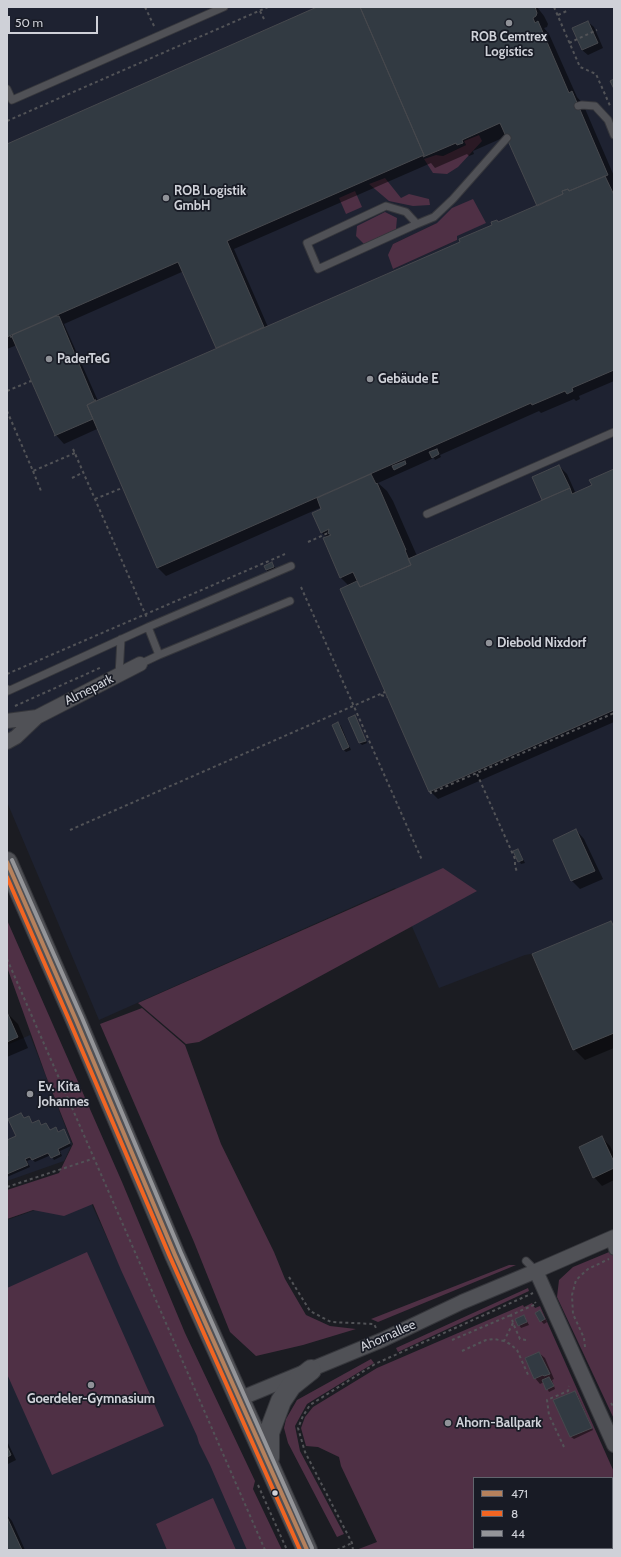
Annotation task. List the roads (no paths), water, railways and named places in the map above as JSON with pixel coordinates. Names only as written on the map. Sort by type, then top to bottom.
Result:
[{"type":"main road","points":[[7,862],[76,1020],[175,1256],[307,1550]]},
{"type":"main road","points":[[269,1464],[269,1433],[280,1401],[291,1386],[311,1370]]},
{"type":"street","name":"Almepark","points":[[7,742],[16,737],[37,717],[140,664]]},
{"type":"street","name":"Almepark","points":[[8,715],[37,717]]},
{"type":"street","name":"Ahornallee","points":[[239,1399],[382,1340],[462,1302],[536,1271],[612,1246]]},
{"type":"street","points":[[536,1271],[537,1291],[614,1445]]},
{"type":"lane","points":[[7,89],[10,101],[224,7]]},
{"type":"lane","points":[[578,106],[595,106],[608,120],[614,134]]},
{"type":"lane","points":[[417,224],[406,212],[386,206],[307,243],[318,269],[434,217],[507,138]]},
{"type":"lane","points":[[427,514],[614,432]]},
{"type":"lane","points":[[7,689],[8,691],[148,627],[291,566]]},
{"type":"lane","points":[[140,664],[290,601]]},
{"type":"lane","points":[[148,627],[159,655]]},
{"type":"lane","points":[[118,675],[121,639]]},
{"type":"lane","points":[[526,1261],[536,1271]]},
{"type":"place","name":"ROB Cemtrex Logistics","points":[[509,23]]},
{"type":"place","name":"ROB Logistik GmbH","points":[[166,198]]},
{"type":"place","name":"PaderTeG","points":[[49,359]]},
{"type":"place","name":"Gebäude E","points":[[370,379]]},
{"type":"place","name":"Diebold Nixdorf","points":[[489,643]]},
{"type":"place","name":"Ev. Kita Johannes","points":[[30,1094]]},
{"type":"place","name":"Goerdeler-Gymnasium","points":[[91,1385]]},
{"type":"place","name":"Ahorn-Ballpark","points":[[448,1423]]}]
